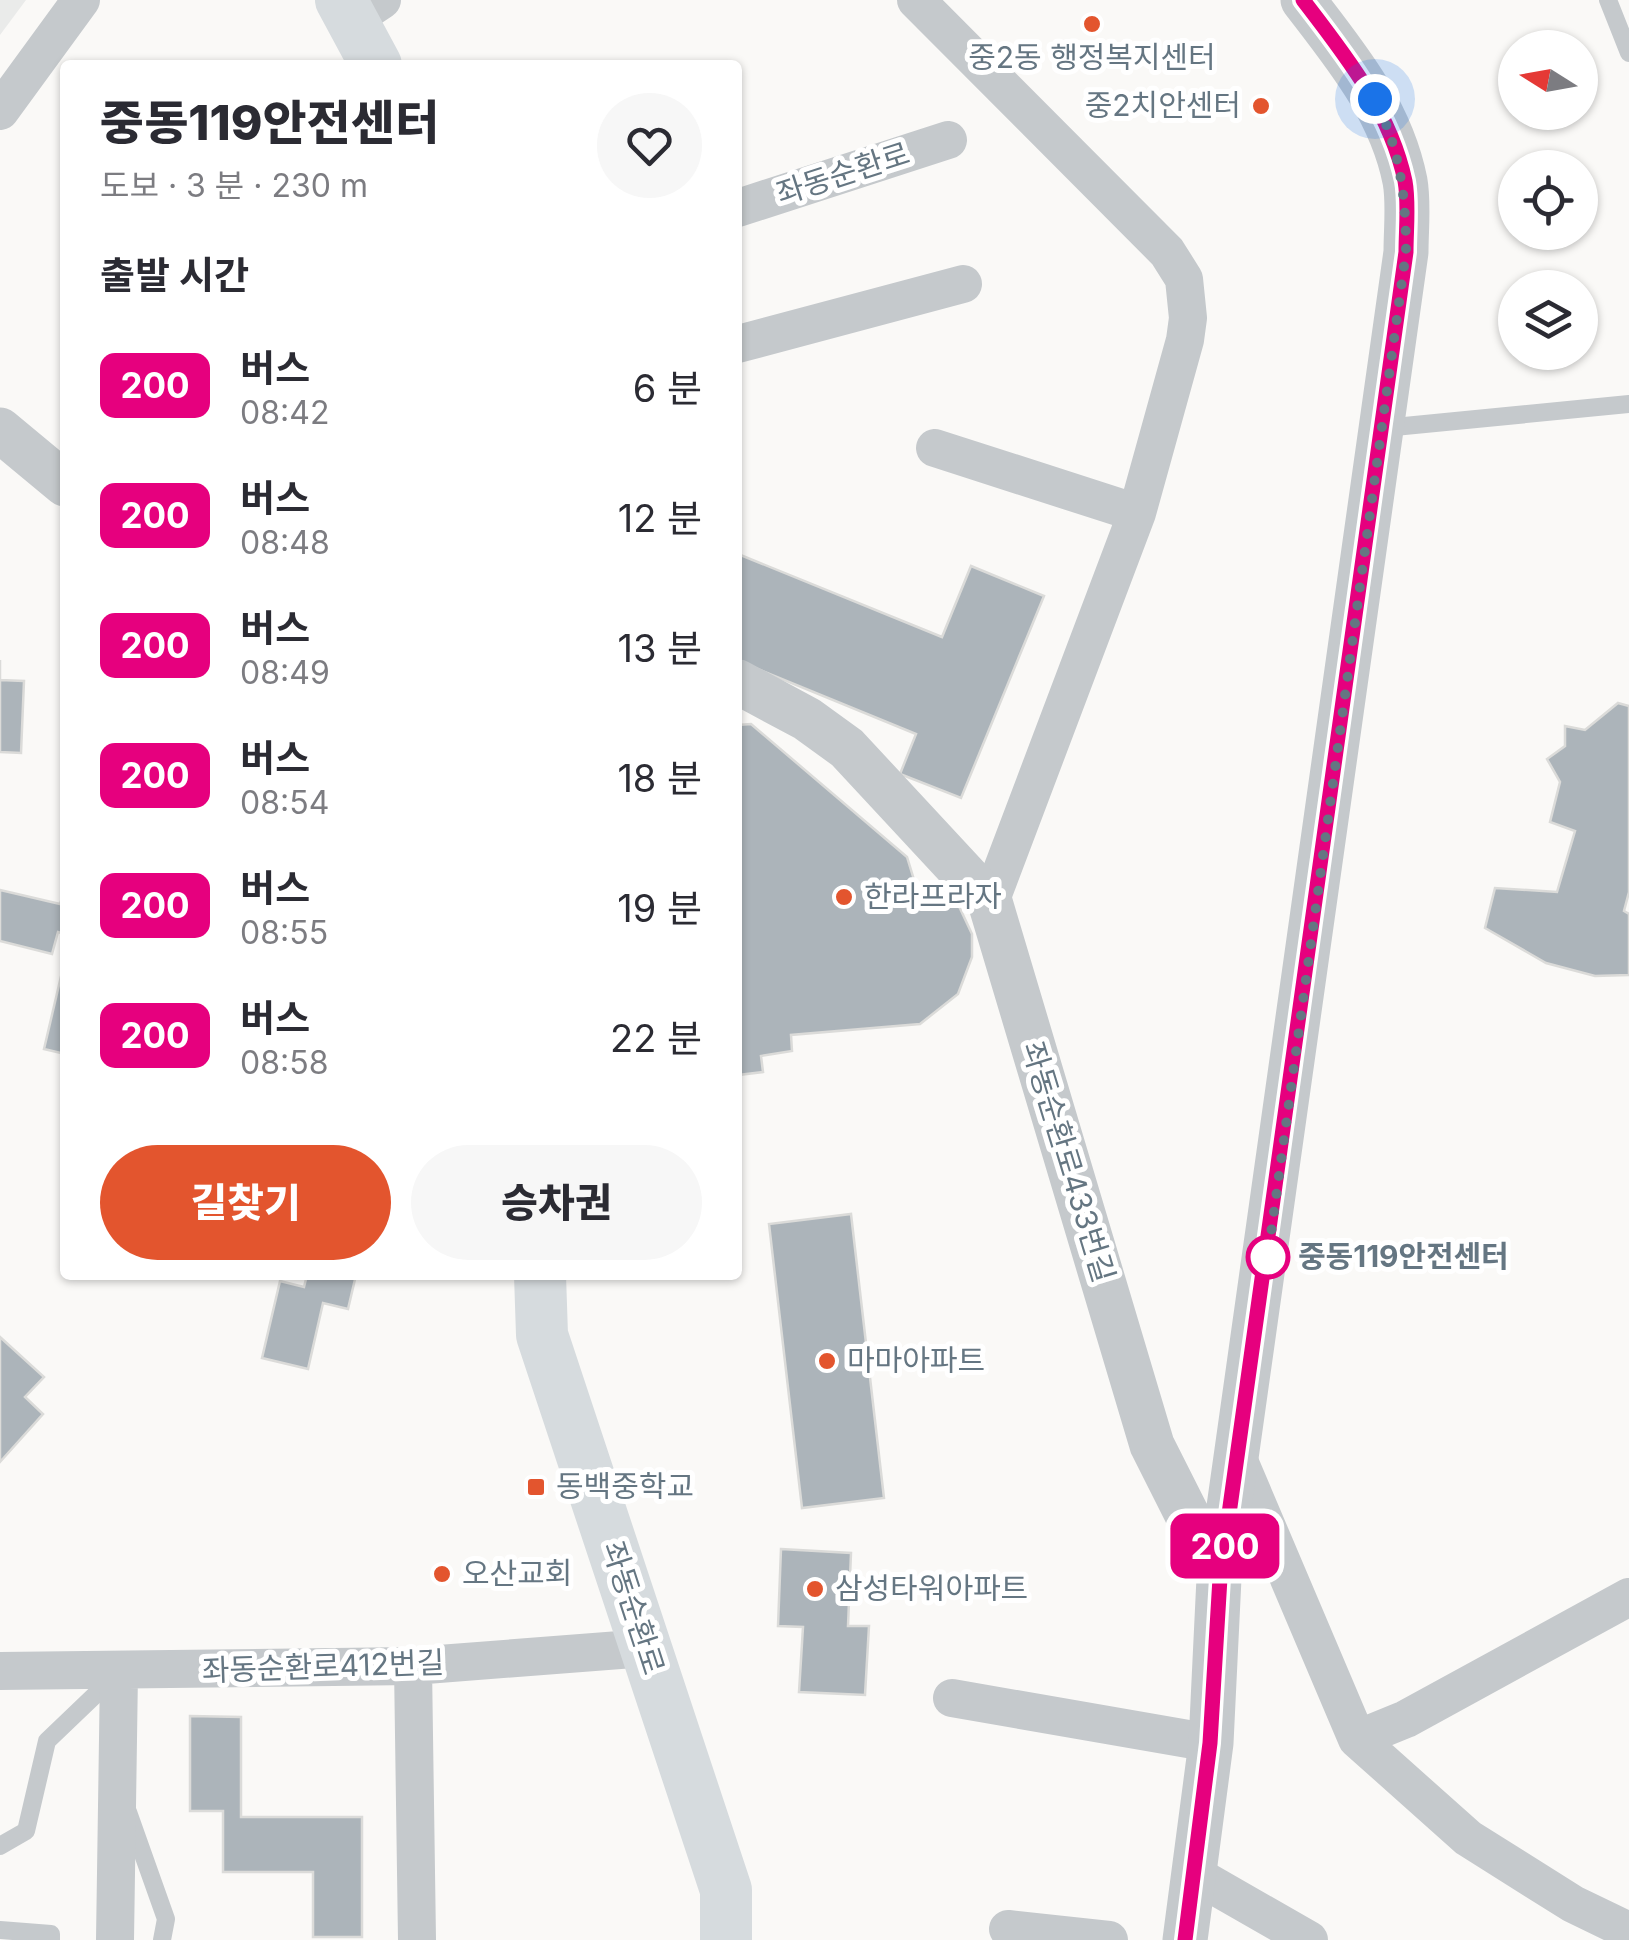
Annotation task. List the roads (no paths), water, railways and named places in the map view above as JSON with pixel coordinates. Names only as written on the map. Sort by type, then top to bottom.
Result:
[{"type":"main road","name":"좌동순환로","points":[[540,1280],[542,1336],[726,1890],[726,1940]]},
{"type":"street","points":[[0,111],[81,0]]},
{"type":"street","points":[[916,0],[1168,252],[1184,279],[1188,318],[1137,512],[990,902]]},
{"type":"street","points":[[1184,1940],[1210,1743],[1220,1578],[1406,252],[1406,185],[1391,132],[1375,99],[1302,0]]},
{"type":"street","name":"좌동순환로","points":[[742,207],[948,140]]},
{"type":"street","points":[[742,343],[963,284]]},
{"type":"street","points":[[0,430],[60,480]]},
{"type":"street","points":[[935,448],[1137,512]]},
{"type":"street","name":"좌동순환로433번길","points":[[742,684],[807,719],[846,748],[990,902],[1152,1446],[1220,1578]]},
{"type":"street","points":[[518,1280],[542,1336]]},
{"type":"street","points":[[1239,1461],[1358,1739],[1468,1838],[1573,1904],[1629,1931]]},
{"type":"street","points":[[1358,1739],[1406,1719],[1629,1597]]},
{"type":"street","name":"좌동순환로412번길","points":[[0,1671],[413,1666],[646,1648]]},
{"type":"street","points":[[413,1666],[417,1940]]},
{"type":"street","points":[[115,1940],[119,1672]]},
{"type":"street","points":[[952,1698],[1210,1743]]},
{"type":"street","points":[[1192,1873],[1309,1940]]},
{"type":"street","points":[[1008,1929],[1109,1940]]},
{"type":"lane","points":[[1608,0],[1629,52]]},
{"type":"lane","points":[[1383,428],[1629,404]]},
{"type":"lane","points":[[0,1846],[26,1830],[46,1741],[119,1672]]},
{"type":"lane","points":[[117,1783],[166,1919],[162,1940]]},
{"type":"lane","points":[[0,1930],[51,1934],[51,1940]]},
{"type":"place","name":"중2동 행정복지센터","points":[[1092,24]]},
{"type":"place","name":"중2치안센터","points":[[1261,106]]},
{"type":"place","name":"한라프라자","points":[[844,897]]},
{"type":"place","name":"중동119안전센터","points":[[1268,1257]]},
{"type":"place","name":"마마아파트","points":[[827,1361]]},
{"type":"place","name":"동백중학교","points":[[536,1487]]},
{"type":"place","name":"오산교회","points":[[442,1574]]},
{"type":"place","name":"삼성타워아파트","points":[[815,1589]]}]
